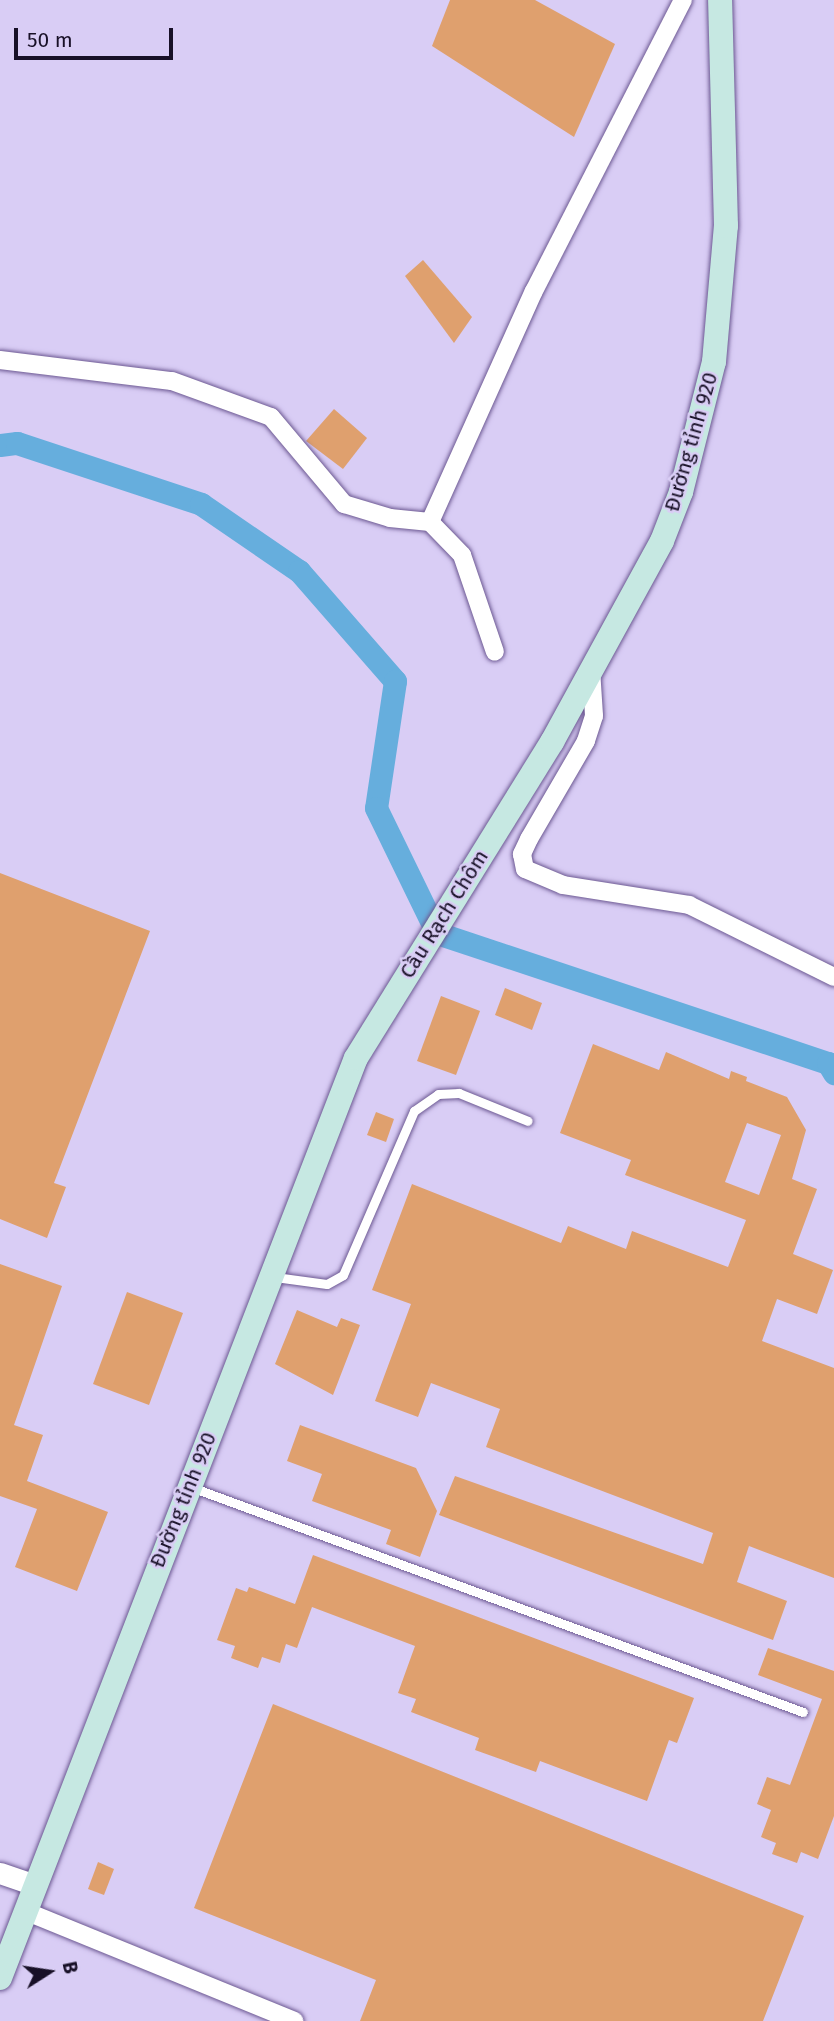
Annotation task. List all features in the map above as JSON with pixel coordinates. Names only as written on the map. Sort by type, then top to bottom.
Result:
[{"type":"main road","name":"Đường tỉnh 920","points":[[514,802],[662,541],[704,411],[726,226],[720,0]]},
{"type":"main road","name":"Cầu Rạch Chôm","points":[[374,1025],[514,802]]},
{"type":"main road","name":"Đường tỉnh 920","points":[[0,1978],[186,1486],[275,1277],[356,1058],[374,1025]]},
{"type":"street","points":[[430,522],[534,291],[683,0]]},
{"type":"street","points":[[0,360],[172,381],[220,395],[271,417],[344,504],[390,518],[430,522],[462,555],[495,652]]},
{"type":"street","points":[[591,669],[594,716],[586,741],[529,839],[522,854],[525,869],[571,887],[689,905],[834,976]]},
{"type":"street","points":[[0,1873],[35,1885]]},
{"type":"street","points":[[25,1911],[294,2021]]},
{"type":"lane","points":[[275,1277],[327,1284],[343,1275],[414,1111],[438,1094],[459,1093],[528,1121]]},
{"type":"lane","points":[[186,1486],[803,1712]]},
{"type":"building","points":[[450,0],[535,0],[615,44],[574,137],[432,46]]},
{"type":"building","points":[[423,260],[472,317],[454,343],[405,276]]},
{"type":"building","points":[[334,409],[367,438],[343,469],[306,441]]},
{"type":"building","points":[[0,873],[150,931],[54,1183],[66,1187],[47,1238],[0,1219]]},
{"type":"building","points":[[505,988],[542,1003],[532,1030],[495,1015]]},
{"type":"building","points":[[441,996],[480,1011],[456,1075],[417,1061]]},
{"type":"building","points":[[593,1044],[659,1070],[666,1052],[729,1079],[731,1071],[747,1077],[746,1081],[787,1097],[806,1130],[792,1179],[817,1189],[793,1254],[833,1270],[817,1314],[777,1299],[762,1341],[834,1368],[834,1578],[749,1546],[737,1582],[787,1601],[773,1640],[439,1515],[455,1476],[703,1564],[713,1533],[486,1447],[500,1409],[431,1383],[418,1417],[375,1401],[411,1304],[372,1290],[412,1184],[561,1243],[568,1226],[626,1249],[632,1231],[728,1267],[746,1220],[625,1175],[631,1160],[560,1133]],"holes":[[[747,1123],[781,1135],[759,1195],[725,1182]]]},
{"type":"building","points":[[376,1112],[394,1119],[386,1142],[367,1135]]},
{"type":"building","points":[[0,1264],[62,1286],[14,1425],[43,1435],[27,1481],[108,1512],[77,1591],[15,1567],[37,1509],[0,1496]]},
{"type":"building","points":[[127,1292],[183,1313],[149,1405],[93,1384]]},
{"type":"building","points":[[297,1310],[337,1327],[341,1318],[360,1325],[333,1395],[275,1364]]},
{"type":"building","points":[[300,1425],[416,1468],[437,1511],[420,1557],[386,1544],[391,1530],[312,1501],[322,1474],[287,1461]]},
{"type":"building","points":[[313,1555],[694,1698],[677,1743],[669,1740],[647,1801],[540,1761],[536,1772],[475,1750],[479,1738],[411,1712],[416,1699],[398,1693],[415,1646],[312,1607],[297,1648],[286,1644],[280,1663],[262,1657],[258,1668],[231,1658],[235,1646],[217,1640],[236,1588],[247,1592],[249,1587],[295,1604]]},
{"type":"building","points":[[768,1648],[834,1671],[834,1816],[818,1859],[801,1852],[797,1863],[772,1854],[776,1843],[761,1837],[771,1810],[757,1804],[767,1777],[790,1785],[822,1699],[758,1675]]},
{"type":"building","points":[[273,1704],[804,1916],[763,2021],[360,2021],[376,1980],[194,1908]]},
{"type":"building","points":[[98,1862],[114,1869],[104,1895],[88,1889]]},
{"type":"waterway","points":[[0,445],[17,443],[201,504],[299,571],[395,681],[376,808],[437,933],[828,1063],[834,1073]]}]
